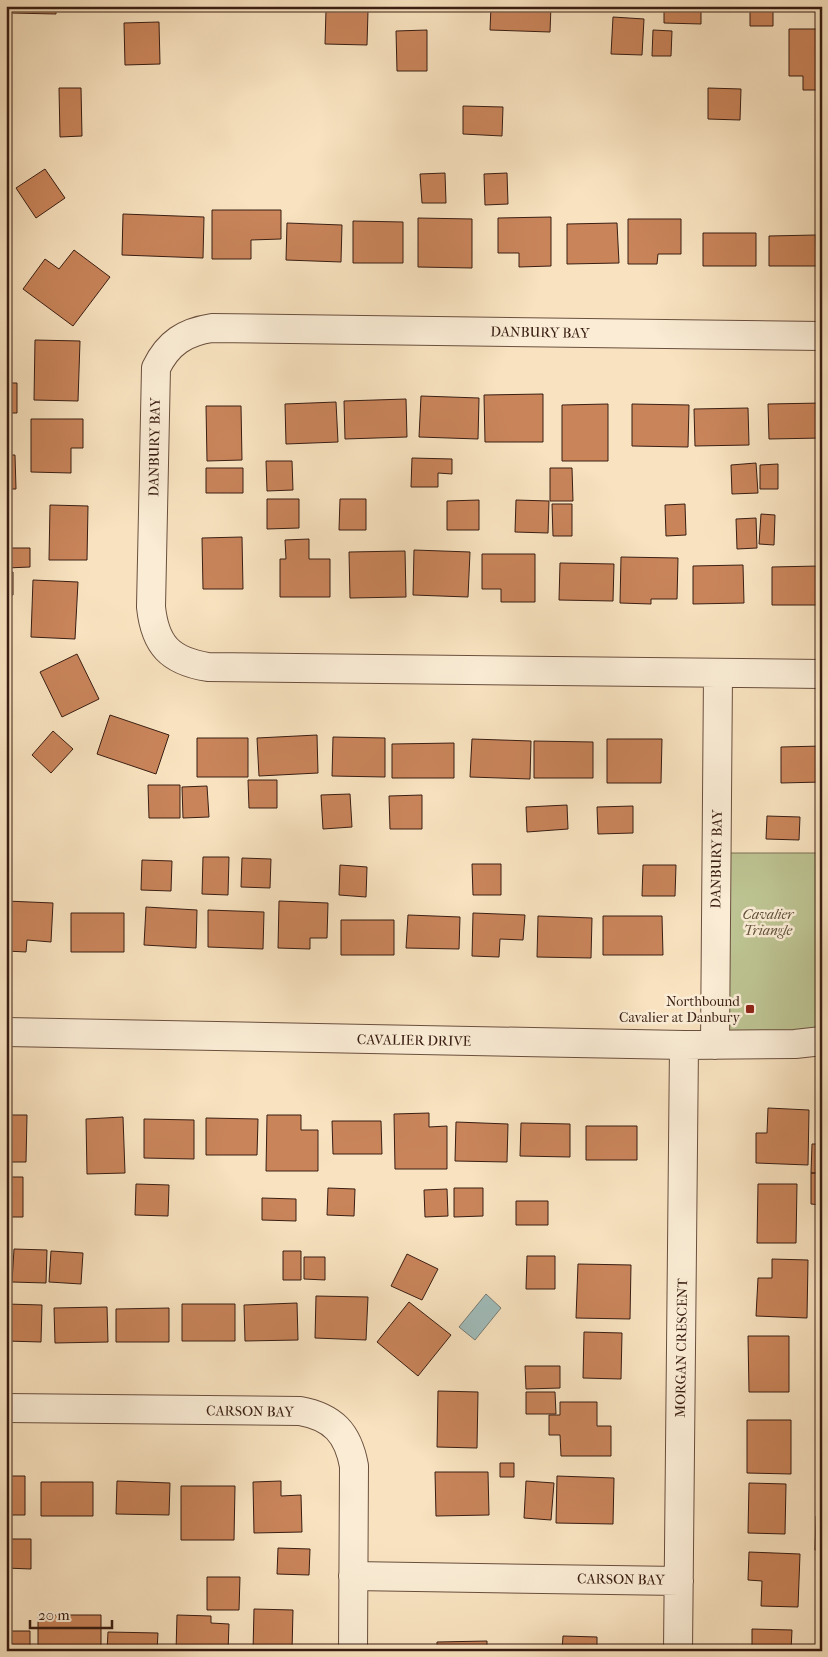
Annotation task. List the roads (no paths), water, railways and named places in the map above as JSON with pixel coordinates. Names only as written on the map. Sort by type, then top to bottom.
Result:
[{"type":"street","name":"DANBURY BAY","points":[[822,336],[212,328],[184,336],[171,344],[156,368],[151,607],[153,626],[161,643],[174,657],[188,664],[208,667],[822,674]]},
{"type":"street","name":"DANBURY BAY","points":[[715,1045],[718,674]]},
{"type":"street","name":"CAVALIER DRIVE","points":[[6,1032],[684,1045],[795,1044],[822,1041]]},
{"type":"street","name":"MORGAN CRESCENT","points":[[678,1651],[684,1045]]},
{"type":"street","name":"CARSON BAY","points":[[6,1408],[300,1411],[315,1414],[329,1421],[348,1442],[354,1466],[353,1651]]},
{"type":"street","name":"CARSON BAY","points":[[353,1576],[679,1580]]},
{"type":"water","points":[[486,1294],[501,1308],[475,1340],[459,1327]]},
{"type":"place","name":"Northbound Cavalier at Danbury","points":[[750,1009]]},
{"type":"park label","name":"Cavalier Triangle","points":[[768,922]]}]
